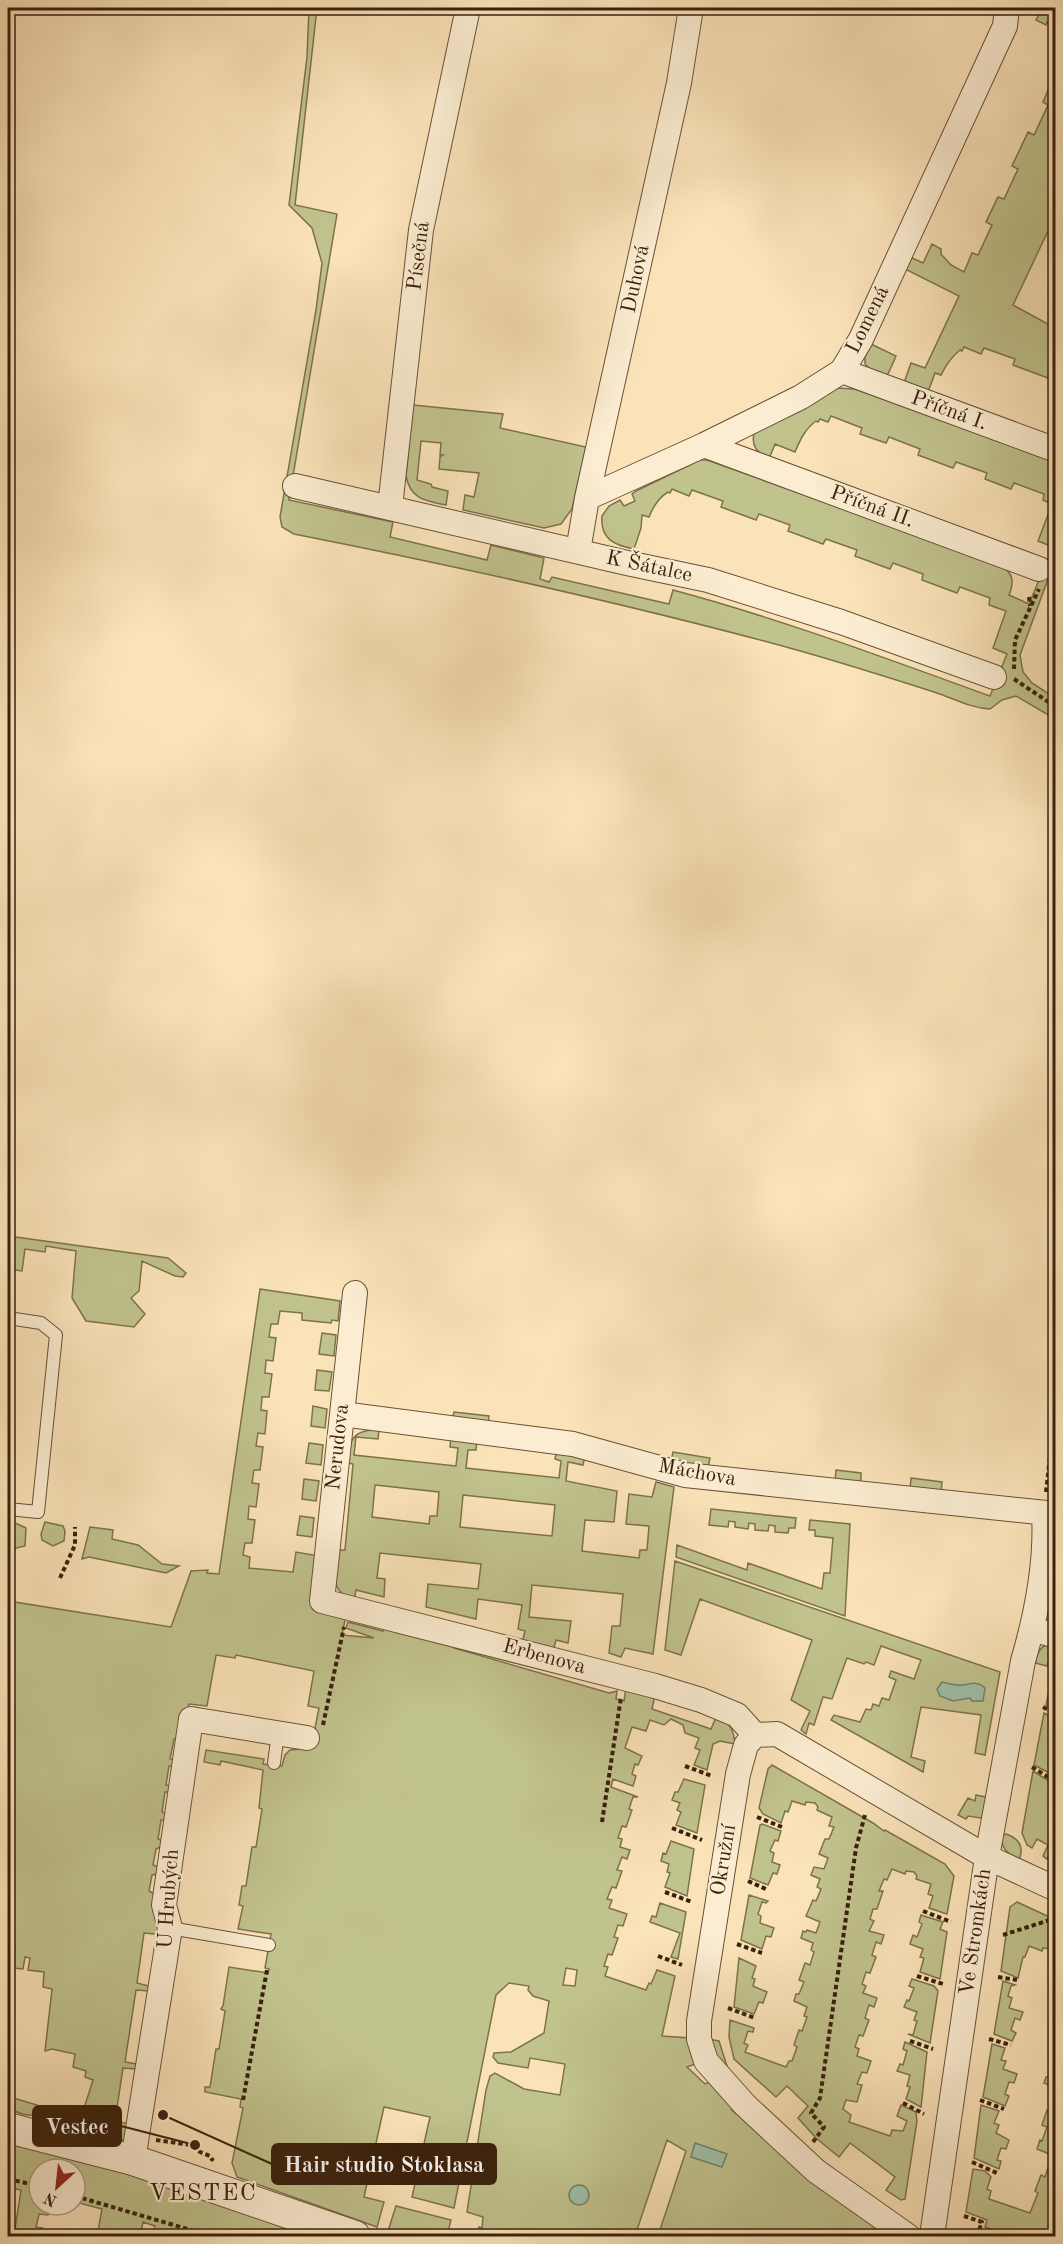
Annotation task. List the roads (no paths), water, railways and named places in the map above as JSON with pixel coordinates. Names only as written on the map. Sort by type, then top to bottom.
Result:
[{"type":"street","name":"Písečná","points":[[390,507],[420,230],[468,8]]},
{"type":"street","name":"Duhová","points":[[578,551],[587,498],[679,82],[691,8]]},
{"type":"street","name":"Lomená","points":[[587,498],[705,445],[801,397],[842,371],[861,339],[1005,26],[1007,8]]},
{"type":"street","name":"Příčná I.","points":[[842,371],[1056,450]]},
{"type":"street","name":"Příčná II.","points":[[705,445],[1041,576]]},
{"type":"street","name":"K Šátalce","points":[[295,486],[708,580],[776,600],[1007,678]]},
{"type":"street","name":"Nerudova","points":[[322,1600],[355,1293]]},
{"type":"street","name":"Máchova","points":[[342,1414],[573,1444],[685,1475],[1050,1514]]},
{"type":"street","name":"Ve Stromkách","points":[[932,2236],[987,1857],[1023,1660],[1032,1629],[1050,1514]]},
{"type":"street","name":"Erbenova","points":[[322,1600],[624,1678],[700,1700],[737,1715],[756,1735]]},
{"type":"street","points":[[1032,1629],[1056,1636]]},
{"type":"street","name":"U Hrubých","points":[[141,2150],[170,1928],[164,1905],[191,1719],[278,1734],[314,1734]]},
{"type":"street","points":[[756,1735],[777,1734],[987,1857],[1056,1889]]},
{"type":"street","name":"Okružní","points":[[756,1735],[746,1745],[739,1764],[699,2020],[699,2039],[705,2061],[745,2104],[816,2171],[908,2236]]},
{"type":"street","points":[[8,2128],[141,2150],[355,2236]]},
{"type":"lane","points":[[8,1318],[41,1323],[56,1335],[38,1512],[8,1509]]},
{"type":"lane","points":[[273,1763],[278,1734]]},
{"type":"lane","points":[[170,1928],[269,1945]]},
{"type":"place","name":"Hair studio Stoklasa","points":[[163,2115]]},
{"type":"place","name":"Vestec","points":[[195,2145]]},
{"type":"district","name":"VESTEC","points":[[203,2194]]}]
